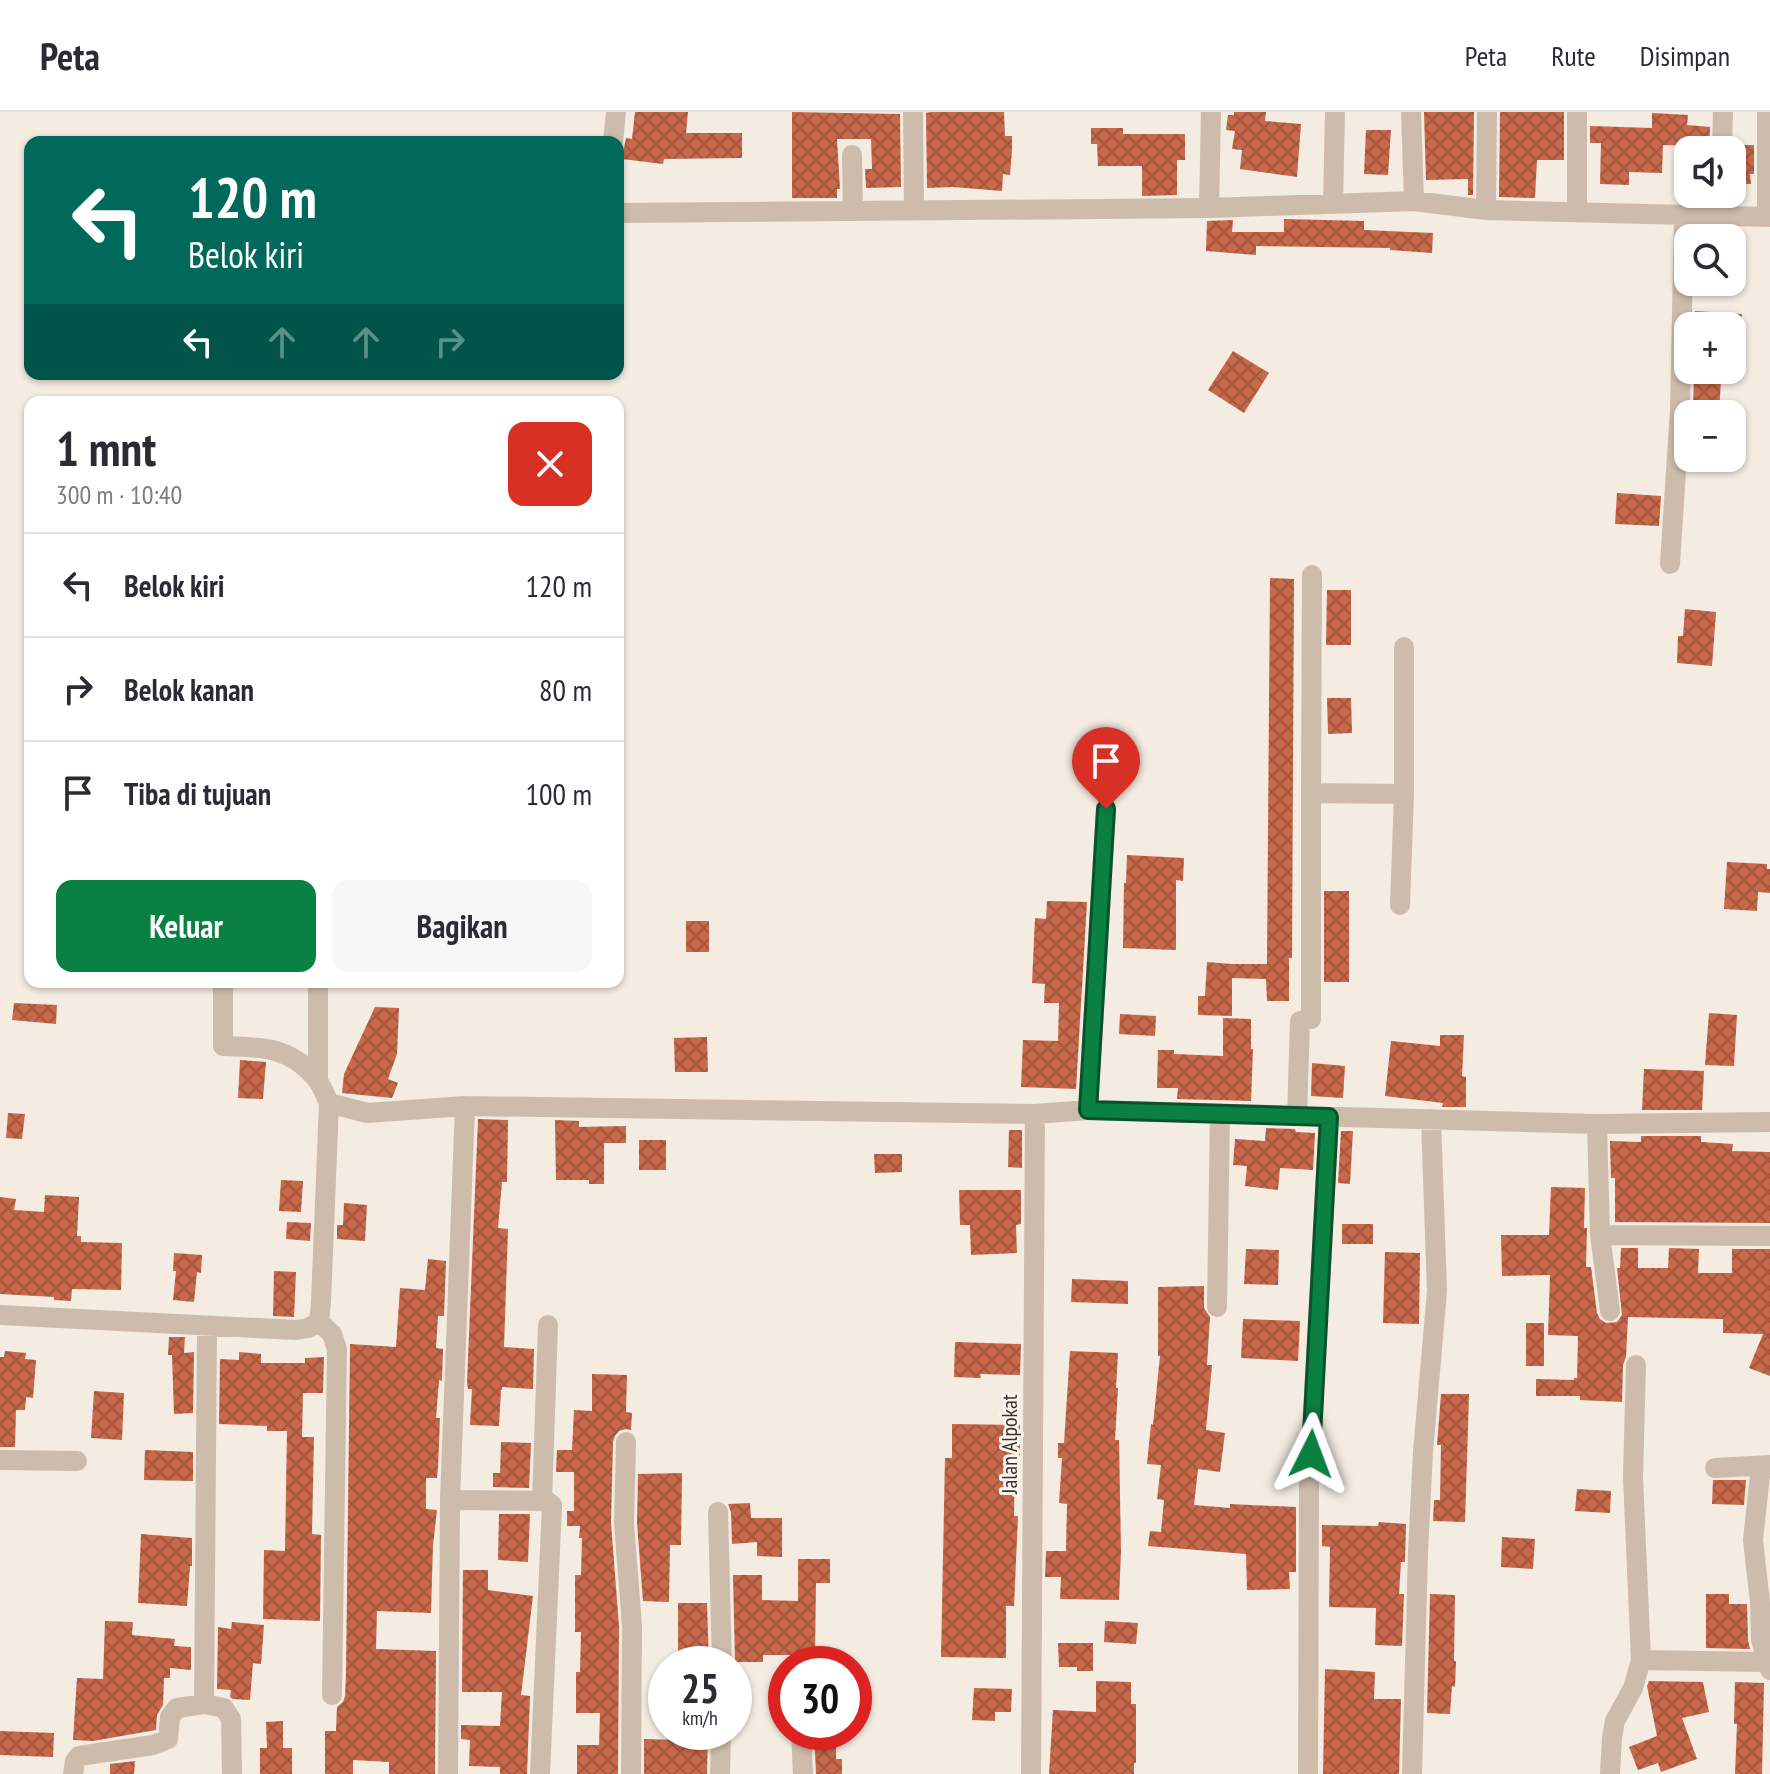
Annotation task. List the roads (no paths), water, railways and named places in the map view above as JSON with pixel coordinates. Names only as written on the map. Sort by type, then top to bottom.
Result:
[{"type":"street","points":[[614,136],[616,112]]},
{"type":"street","points":[[913,112],[914,211]]},
{"type":"street","points":[[1209,208],[1211,112]]},
{"type":"street","points":[[1333,204],[1335,112]]},
{"type":"street","points":[[1411,112],[1414,201]]},
{"type":"street","points":[[1486,210],[1487,112]]},
{"type":"street","points":[[1577,112],[1577,213]]},
{"type":"street","points":[[1722,136],[1723,112]]},
{"type":"street","points":[[624,213],[1209,208],[1414,201],[1486,210],[1769,217],[1767,112]]},
{"type":"street","points":[[852,155],[853,211]]},
{"type":"street","points":[[1721,208],[1721,216]]},
{"type":"street","points":[[1670,564],[1680,410],[1684,215]]},
{"type":"street","points":[[1297,1116],[1300,1021],[1311,1019],[1312,575]]},
{"type":"street","points":[[1400,905],[1404,647]]},
{"type":"street","points":[[1311,793],[1404,794]]},
{"type":"street","points":[[1088,1110],[1106,809]]},
{"type":"street","points":[[223,988],[223,1046],[265,1048],[293,1057],[318,1081],[329,1103],[319,1322]]},
{"type":"street","points":[[318,988],[318,1081]]},
{"type":"street","points":[[329,1103],[367,1113],[465,1106],[1035,1114],[1088,1110],[1597,1124],[1770,1122]]},
{"type":"street","points":[[448,1774],[450,1500],[465,1106]]},
{"type":"street","name":"Jalan Alpokat","points":[[1031,1774],[1035,1114]]},
{"type":"street","points":[[1217,1307],[1220,1114]]},
{"type":"street","points":[[1308,1774],[1309,1485],[1329,1117]]},
{"type":"street","points":[[1412,1774],[1423,1452],[1437,1291],[1431,1119]]},
{"type":"street","points":[[1597,1124],[1600,1235],[1610,1311]]},
{"type":"street","points":[[1600,1235],[1770,1236]]},
{"type":"street","points":[[0,1315],[296,1330],[319,1322]]},
{"type":"street","points":[[319,1322],[332,1334],[337,1349],[332,1695]]},
{"type":"street","points":[[542,1501],[548,1325]]},
{"type":"street","points":[[204,1704],[207,1326]]},
{"type":"street","points":[[1610,1774],[1615,1721],[1633,1688],[1641,1660],[1633,1477],[1636,1365]]},
{"type":"street","points":[[626,1442],[624,1523],[632,1626],[631,1774]]},
{"type":"street","points":[[0,1460],[77,1461]]},
{"type":"street","points":[[1641,1660],[1768,1666],[1761,1640],[1753,1540],[1766,1466],[1715,1468]]},
{"type":"street","points":[[450,1500],[547,1501],[552,1505],[540,1774]]},
{"type":"street","points":[[718,1512],[722,1646]]},
{"type":"street","points":[[73,1774],[79,1756],[153,1745],[168,1739],[170,1717],[177,1708],[204,1704],[224,1708],[231,1719],[232,1774]]},
{"type":"street","points":[[720,1774],[721,1750]]},
{"type":"street","points":[[802,1750],[803,1774]]}]
